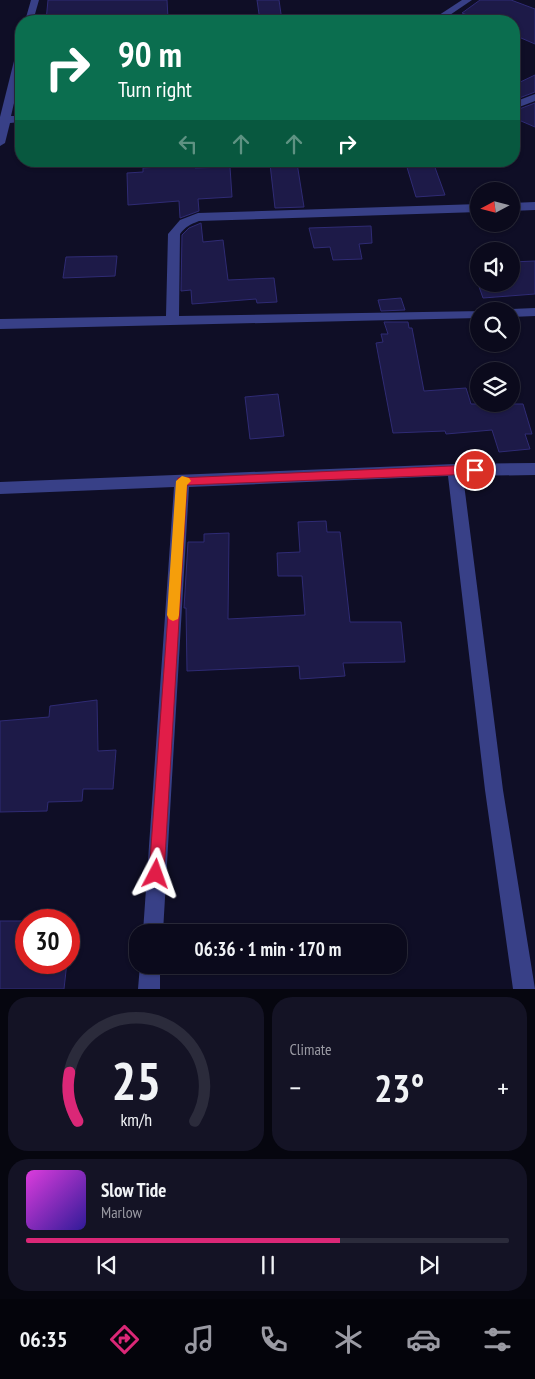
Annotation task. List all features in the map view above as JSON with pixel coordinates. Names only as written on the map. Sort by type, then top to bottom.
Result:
[{"type":"street","points":[[31,15],[35,0]]},
{"type":"street","points":[[444,15],[468,0]]},
{"type":"street","points":[[0,143],[2,120],[15,74]]},
{"type":"street","points":[[520,103],[535,97]]},
{"type":"street","points":[[2,120],[15,119]]},
{"type":"street","points":[[520,207],[535,206]]},
{"type":"street","points":[[172,321],[174,234],[178,226],[185,221],[198,218],[470,208]]},
{"type":"street","points":[[520,313],[535,312]]},
{"type":"street","points":[[0,324],[470,314]]},
{"type":"street","points":[[0,488],[455,470],[535,469]]},
{"type":"street","points":[[455,470],[494,790],[524,989]]},
{"type":"street","points":[[153,924],[182,481]]},
{"type":"street","points":[[149,989],[150,974]]},
{"type":"building","points":[[48,0],[167,0],[168,15],[47,15]]},
{"type":"building","points":[[257,0],[279,0],[281,15],[259,15]]},
{"type":"building","points":[[480,0],[511,0],[535,9],[535,44],[520,38],[520,15],[467,15],[462,13]]},
{"type":"building","points":[[535,75],[535,92],[520,98],[520,82]]},
{"type":"building","points":[[535,103],[535,127],[520,121],[520,109]]},
{"type":"building","points":[[230,167],[232,197],[198,199],[199,211],[180,218],[179,201],[128,205],[127,173],[143,172],[143,168]]},
{"type":"building","points":[[270,167],[298,167],[304,207],[275,208]]},
{"type":"building","points":[[407,167],[435,167],[445,195],[416,197]]},
{"type":"building","points":[[201,223],[203,242],[223,240],[228,280],[274,278],[277,302],[257,303],[256,299],[192,304],[191,290],[181,291],[182,235],[189,228]]},
{"type":"building","points":[[371,226],[372,243],[359,244],[362,259],[333,260],[330,247],[314,248],[309,228]]},
{"type":"building","points":[[117,256],[115,276],[63,278],[66,257]]},
{"type":"building","points":[[535,261],[535,294],[483,298],[481,292],[520,292],[520,262]]},
{"type":"building","points":[[401,298],[405,310],[381,311],[378,300]]},
{"type":"building","points":[[384,322],[408,322],[409,328],[412,328],[424,391],[466,388],[470,401],[470,412],[520,412],[520,404],[523,404],[532,434],[525,434],[530,449],[499,452],[492,430],[446,434],[445,431],[393,433],[376,343],[383,342],[381,334],[388,334]]},
{"type":"building","points":[[278,394],[284,436],[250,439],[245,397]]},
{"type":"building","points":[[326,521],[327,532],[340,532],[350,622],[401,622],[405,662],[343,663],[345,676],[300,679],[299,666],[187,671],[186,608],[184,608],[188,542],[204,542],[204,534],[229,533],[228,619],[305,615],[302,576],[278,576],[277,553],[300,552],[298,522]]},
{"type":"building","points":[[97,700],[98,751],[116,750],[113,789],[83,789],[82,801],[48,802],[47,811],[0,812],[0,721],[49,717],[50,706]]},
{"type":"building","points":[[0,921],[15,921],[15,974],[66,974],[64,989],[0,989]]},
{"type":"slow traffic","points":[[173,615],[182,481],[185,481]]},
{"type":"route","points":[[156,874],[182,481],[475,470]]}]
